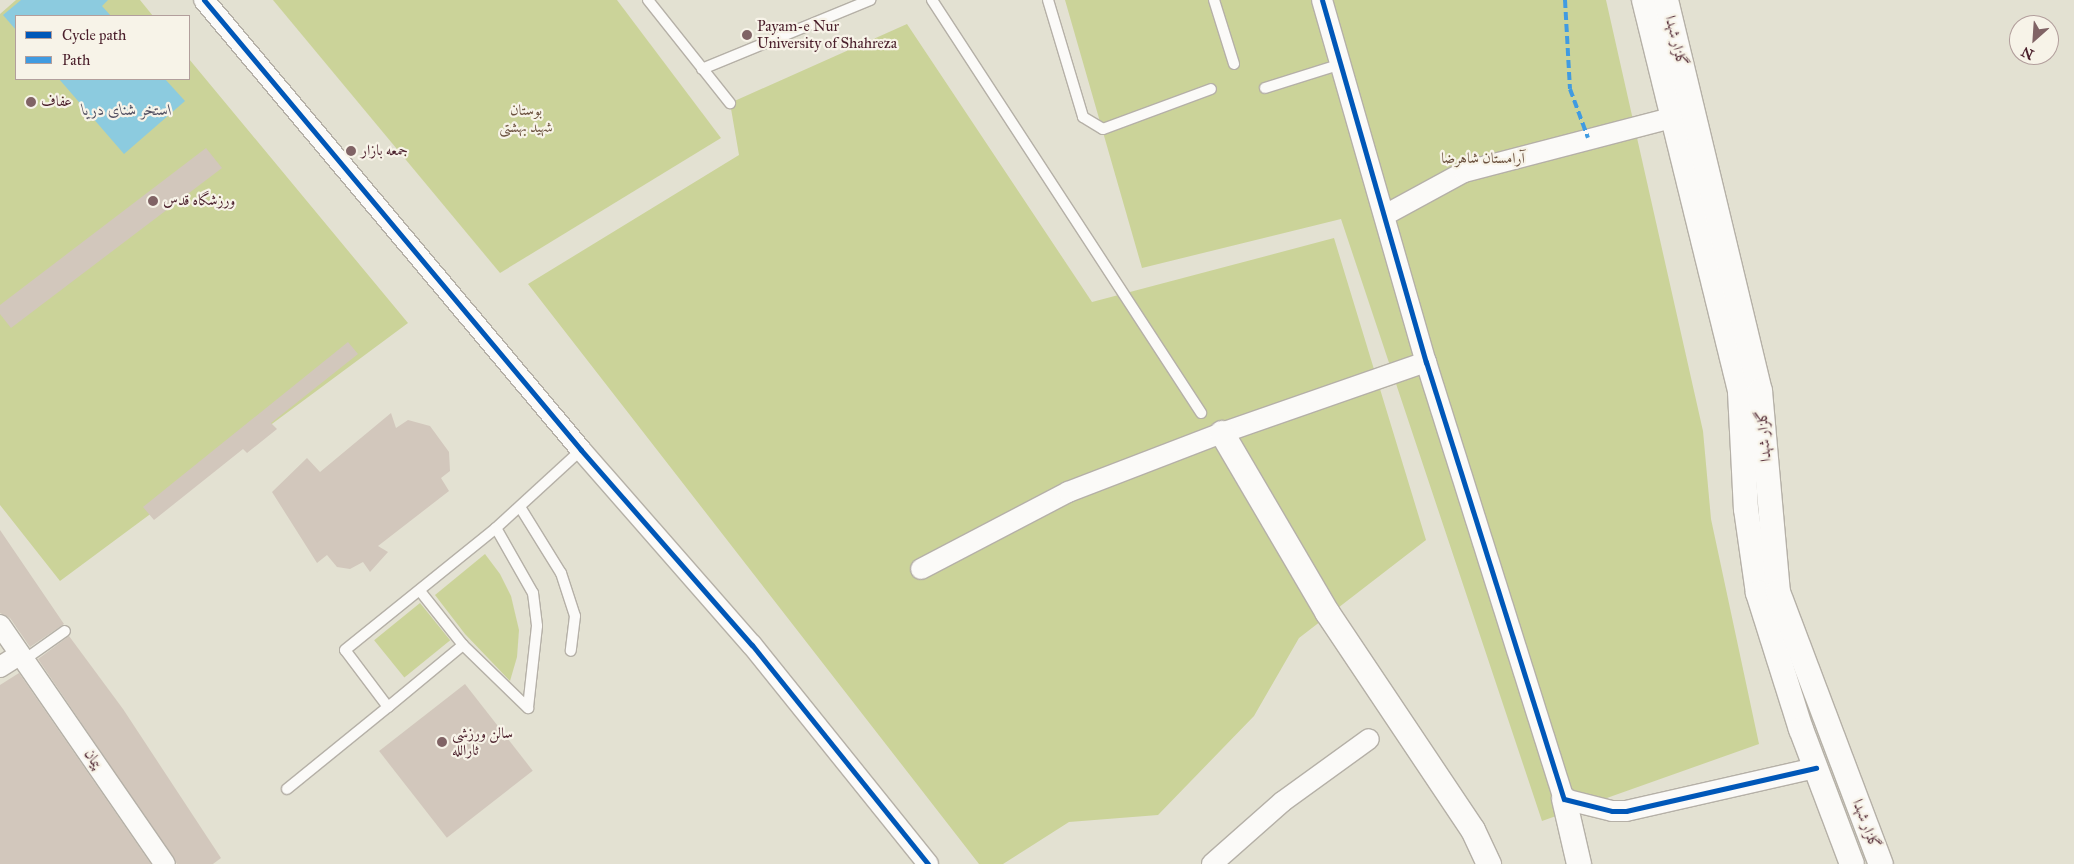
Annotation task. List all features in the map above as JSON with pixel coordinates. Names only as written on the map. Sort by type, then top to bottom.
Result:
[{"type":"street","points":[[204,0],[581,450],[752,645],[928,864]]},
{"type":"street","points":[[1322,0],[1426,362],[1564,799],[1579,864]]},
{"type":"street","name":"گلزار شهدا","points":[[1644,0],[1672,118],[1733,319],[1760,391],[1778,592],[1881,864]]},
{"type":"street","name":"گلزار شهدا","points":[[1666,0],[1733,319],[1740,392],[1746,510],[1758,593],[1816,768],[1852,864]]},
{"type":"street","points":[[1385,215],[1464,172],[1672,118]]},
{"type":"street","points":[[921,568],[1068,492],[1222,433],[1426,362]]},
{"type":"street","points":[[1222,433],[1327,612],[1473,830],[1489,864]]},
{"type":"street","name":"پیمان","points":[[0,625],[165,864]]},
{"type":"street","points":[[0,667],[22,657]]},
{"type":"street","points":[[1212,864],[1282,802],[1369,739]]},
{"type":"street","points":[[1564,799],[1605,810],[1626,811],[1816,768]]},
{"type":"lane","points":[[648,0],[730,104]]},
{"type":"lane","points":[[702,69],[870,0]]},
{"type":"lane","points":[[932,0],[1201,413]]},
{"type":"lane","points":[[1048,0],[1083,117],[1103,129],[1212,89]]},
{"type":"lane","points":[[1214,0],[1234,64]]},
{"type":"lane","points":[[1264,88],[1340,64]]},
{"type":"lane","points":[[388,707],[345,650],[496,528],[581,450]]},
{"type":"lane","points":[[520,507],[561,572],[575,616],[571,650]]},
{"type":"lane","points":[[420,591],[463,645],[528,708],[537,626],[533,593],[496,528]]},
{"type":"lane","points":[[22,657],[65,630]]},
{"type":"lane","points":[[287,789],[463,645]]},
{"type":"green space","name":"ورزشگاه قدس","points":[[16,0],[140,0],[152,15],[15,15],[15,80],[190,80],[190,60],[408,323],[60,581],[0,505],[0,14]]},
{"type":"green space","name":"بوستان شهید بهشتی","points":[[273,0],[617,0],[721,138],[500,273]]},
{"type":"green space","name":"آرامستان شاهرضا","points":[[1065,0],[1606,0],[1703,431],[1711,519],[1759,744],[1542,821],[1341,219],[1142,268]]},
{"type":"green space","points":[[907,24],[1092,302],[1334,238],[1426,540],[1299,638],[1254,716],[1158,815],[1069,822],[1003,864],[979,864],[528,284],[739,155],[730,103]]},
{"type":"green space","points":[[485,554],[500,574],[511,596],[519,630],[517,657],[510,681],[465,634],[435,595]]},
{"type":"green space","points":[[420,603],[450,640],[404,677],[374,640]]},
{"type":"water","points":[[21,0],[108,0],[102,6],[110,15],[15,15],[15,29],[3,15]]},
{"type":"water","name":"استخر شنای دریا","points":[[60,80],[166,80],[185,101],[124,154]]},
{"type":"building","points":[[206,148],[222,168],[11,328],[0,314],[0,305]]},
{"type":"building","points":[[348,342],[358,354],[271,423],[277,429],[247,453],[243,449],[154,520],[143,507]]},
{"type":"building","points":[[391,413],[396,428],[408,420],[430,426],[449,452],[450,471],[441,478],[449,491],[378,546],[388,552],[370,572],[363,562],[350,569],[337,567],[327,555],[317,563],[272,492],[307,458],[320,472]]},
{"type":"building","points":[[0,530],[64,624],[30,647],[10,618],[0,613]]},
{"type":"building","points":[[69,636],[123,709],[221,858],[213,864],[177,864],[38,659]]},
{"type":"building","points":[[19,673],[151,864],[0,864],[0,685]]},
{"type":"building","points":[[465,684],[533,771],[447,838],[379,751]]},
{"type":"marked path","points":[[1565,0],[1570,89],[1588,138]]},
{"type":"cycle path","points":[[204,0],[581,450],[752,645],[928,864]]},
{"type":"cycle path","points":[[1322,0],[1426,362],[1564,799],[1612,811],[1626,811],[1816,768]]},
{"type":"place","name":"Payam-e Nur University of Shahreza","points":[[747,35]]},
{"type":"place","name":"عفاف","points":[[31,102]]},
{"type":"place","name":"جمعه بازار","points":[[351,151]]},
{"type":"place","name":"ورزشگاه قدس","points":[[153,201]]},
{"type":"place","name":"سالن ورزشی ثارالله","points":[[442,742]]}]
